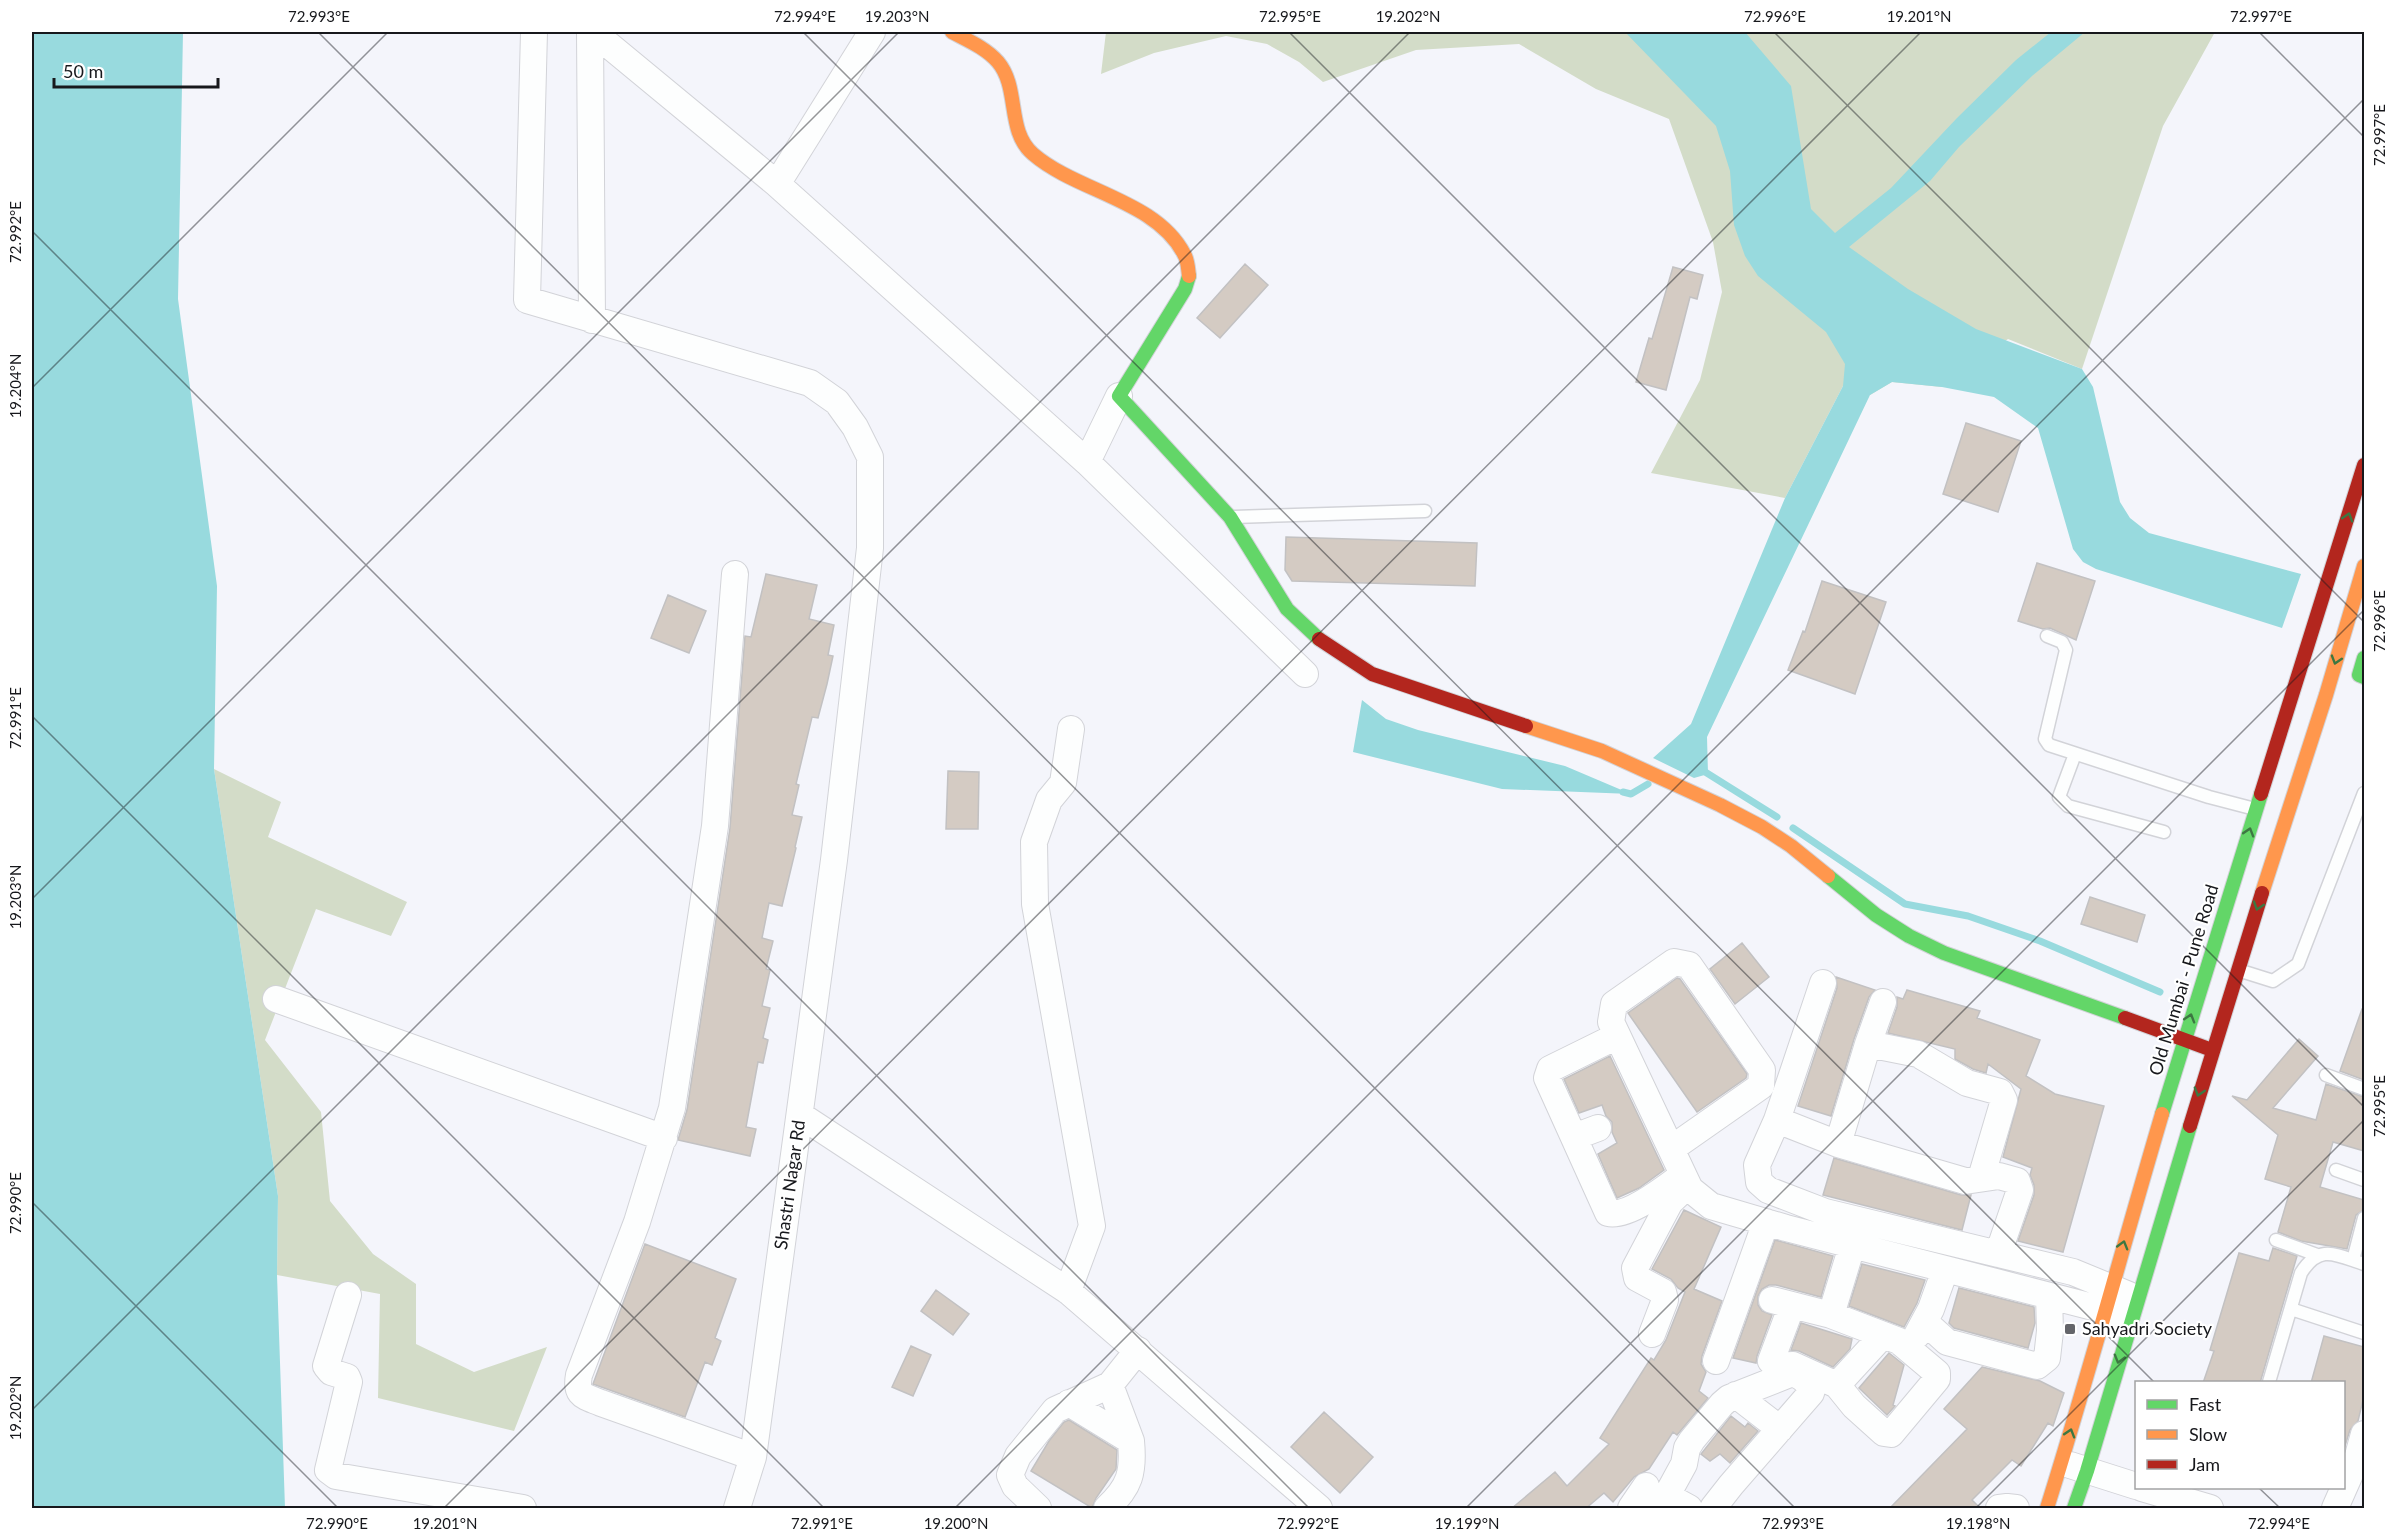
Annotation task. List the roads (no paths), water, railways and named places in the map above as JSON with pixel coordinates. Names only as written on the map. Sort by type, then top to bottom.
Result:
[{"type":"main road","points":[[952,32],[998,62],[1010,83],[1019,136],[1033,154],[1060,172],[1148,217],[1173,236],[1186,255],[1189,280],[1119,396],[1230,517],[1287,609],[1312,634],[1372,674],[1602,751],[1720,805],[1762,827],[1791,846],[1876,915],[1944,953],[2212,1050]]},
{"type":"main road","name":"Old Mumbai - Pune Road","points":[[2074,1509],[2212,1050],[2326,695],[2352,573],[2364,465]]},
{"type":"main road","name":"Old Mumbai - Pune Road","points":[[2047,1509],[2089,1374],[2108,1298],[2183,1041],[2256,810],[2352,573]]},
{"type":"main road","points":[[2326,695],[2340,681],[2361,676],[2364,658]]},
{"type":"street","name":"Shastri Nagar Rd","points":[[534,32],[527,300],[810,384],[837,402],[855,427],[870,457],[870,548],[834,860],[753,1457],[737,1509]]},
{"type":"street","points":[[592,32],[592,320]]},
{"type":"street","points":[[592,32],[777,184],[1087,462],[1305,674]]},
{"type":"street","points":[[777,184],[872,32]]},
{"type":"street","points":[[1087,462],[1119,396]]},
{"type":"street","points":[[735,574],[715,826],[672,1108],[637,1222],[579,1376],[578,1390],[601,1403],[753,1457]]},
{"type":"street","points":[[1068,1292],[1092,1226],[1035,903],[1034,842],[1049,800],[1063,783],[1071,729]]},
{"type":"street","points":[[1671,1149],[1761,1086],[1762,1070],[1689,964],[1674,962],[1614,1005],[1611,1022],[1617,1036],[1690,1189],[1712,1206],[1852,1246],[2049,1296],[2108,1298],[2134,1307]]},
{"type":"street","points":[[1823,983],[1777,1120],[1757,1165],[1759,1182],[1768,1190],[1825,1212],[2073,1272],[2108,1298]]},
{"type":"street","points":[[276,999],[664,1138]]},
{"type":"street","points":[[1838,1144],[1883,1002]]},
{"type":"street","points":[[1617,1036],[1550,1069],[1547,1078],[1608,1213],[1615,1215],[1686,1180]]},
{"type":"street","points":[[1868,1044],[1918,1054],[1967,1083],[2000,1092],[2004,1100],[1981,1178]]},
{"type":"street","points":[[800,1115],[1068,1292],[1138,1350],[1319,1509]]},
{"type":"street","points":[[1777,1120],[1838,1144],[1965,1180],[1999,1176],[2018,1181],[2020,1190],[1998,1254]]},
{"type":"street","points":[[1574,1137],[1598,1128]]},
{"type":"street","points":[[1652,1334],[1665,1299],[1663,1293],[1637,1278],[1635,1268],[1670,1202],[1686,1180]]},
{"type":"street","points":[[1766,1222],[1767,1298],[1771,1361],[1776,1366],[1793,1365],[1837,1385],[1854,1406],[1884,1433],[1891,1434],[1937,1379],[1937,1373],[1894,1340],[1832,1315],[1767,1298]]},
{"type":"street","points":[[1832,1315],[1852,1246]]},
{"type":"street","points":[[1837,1385],[1894,1340],[1919,1334],[1945,1270]]},
{"type":"street","points":[[348,1295],[326,1366],[331,1372],[347,1377],[349,1382],[328,1470],[330,1473],[336,1476],[523,1509]]},
{"type":"street","points":[[1924,1322],[1947,1342],[2037,1366],[2047,1358],[2050,1331],[2049,1296]]},
{"type":"street","points":[[1716,1361],[1767,1298]]},
{"type":"street","points":[[1038,1509],[1015,1486],[1010,1475],[1018,1456],[1054,1410],[1110,1385],[1138,1350]]},
{"type":"street","points":[[1647,1502],[1684,1464],[1687,1448],[1692,1440],[1722,1404],[1736,1395],[1790,1374],[1799,1375],[1810,1386],[1811,1393],[1713,1509]]},
{"type":"street","points":[[1107,1509],[1130,1480],[1131,1441],[1110,1385]]},
{"type":"street","points":[[1736,1395],[1780,1429]]},
{"type":"street","points":[[1069,1404],[1131,1441]]},
{"type":"street","points":[[2345,1478],[2355,1447]]},
{"type":"street","points":[[2061,1463],[2135,1486]]},
{"type":"street","points":[[2145,1489],[2210,1509]]},
{"type":"street","points":[[2335,1509],[2341,1489]]},
{"type":"street","points":[[1647,1502],[1689,1509]]},
{"type":"street","points":[[2000,1509],[2007,1507],[2016,1509]]},
{"type":"lane","points":[[1230,517],[1425,511]]},
{"type":"lane","points":[[2047,636],[2062,642],[2066,650],[2045,739],[2049,745],[2256,810]]},
{"type":"lane","points":[[2075,754],[2059,797],[2062,802],[2068,806],[2164,832]]},
{"type":"lane","points":[[2237,970],[2274,981],[2298,964],[2364,793]]},
{"type":"lane","points":[[2326,1075],[2364,1089]]},
{"type":"lane","points":[[2336,1170],[2364,1180]]},
{"type":"lane","points":[[2276,1240],[2317,1255],[2331,1254],[2359,1262],[2364,1218]]},
{"type":"lane","points":[[2270,1381],[2301,1273],[2308,1261],[2317,1255]]},
{"type":"lane","points":[[2291,1309],[2364,1333]]},
{"type":"water","points":[[32,32],[183,32],[178,299],[217,586],[214,769],[278,1196],[277,1275],[285,1508],[32,1508]]},
{"type":"water","points":[[1625,32],[1745,32],[1791,86],[1811,209],[1835,233],[1891,188],[2016,60],[2051,32],[2085,32],[2032,76],[1959,147],[1930,181],[1849,247],[1908,289],[1976,329],[2082,369],[2093,387],[2120,502],[2130,518],[2149,533],[2301,574],[2282,628],[2096,569],[2083,562],[2073,549],[2038,428],[1994,397],[1942,387],[1892,382],[1870,395],[1707,737],[1708,774],[1694,778],[1653,758],[1691,724],[1785,498],[1843,386],[1845,364],[1826,332],[1758,276],[1745,256],[1734,225],[1730,171],[1716,126]]},
{"type":"water","points":[[1362,700],[1386,719],[1418,730],[1565,766],[1631,794],[1502,789],[1353,752]]},
{"type":"waterway","points":[[1702,770],[1777,817]]},
{"type":"waterway","points":[[1623,792],[1631,794],[1648,784]]},
{"type":"waterway","points":[[1793,828],[1905,904],[1968,916],[2040,941],[2160,992]]},
{"type":"place","name":"Sahyadri Society","points":[[2070,1329]]}]
